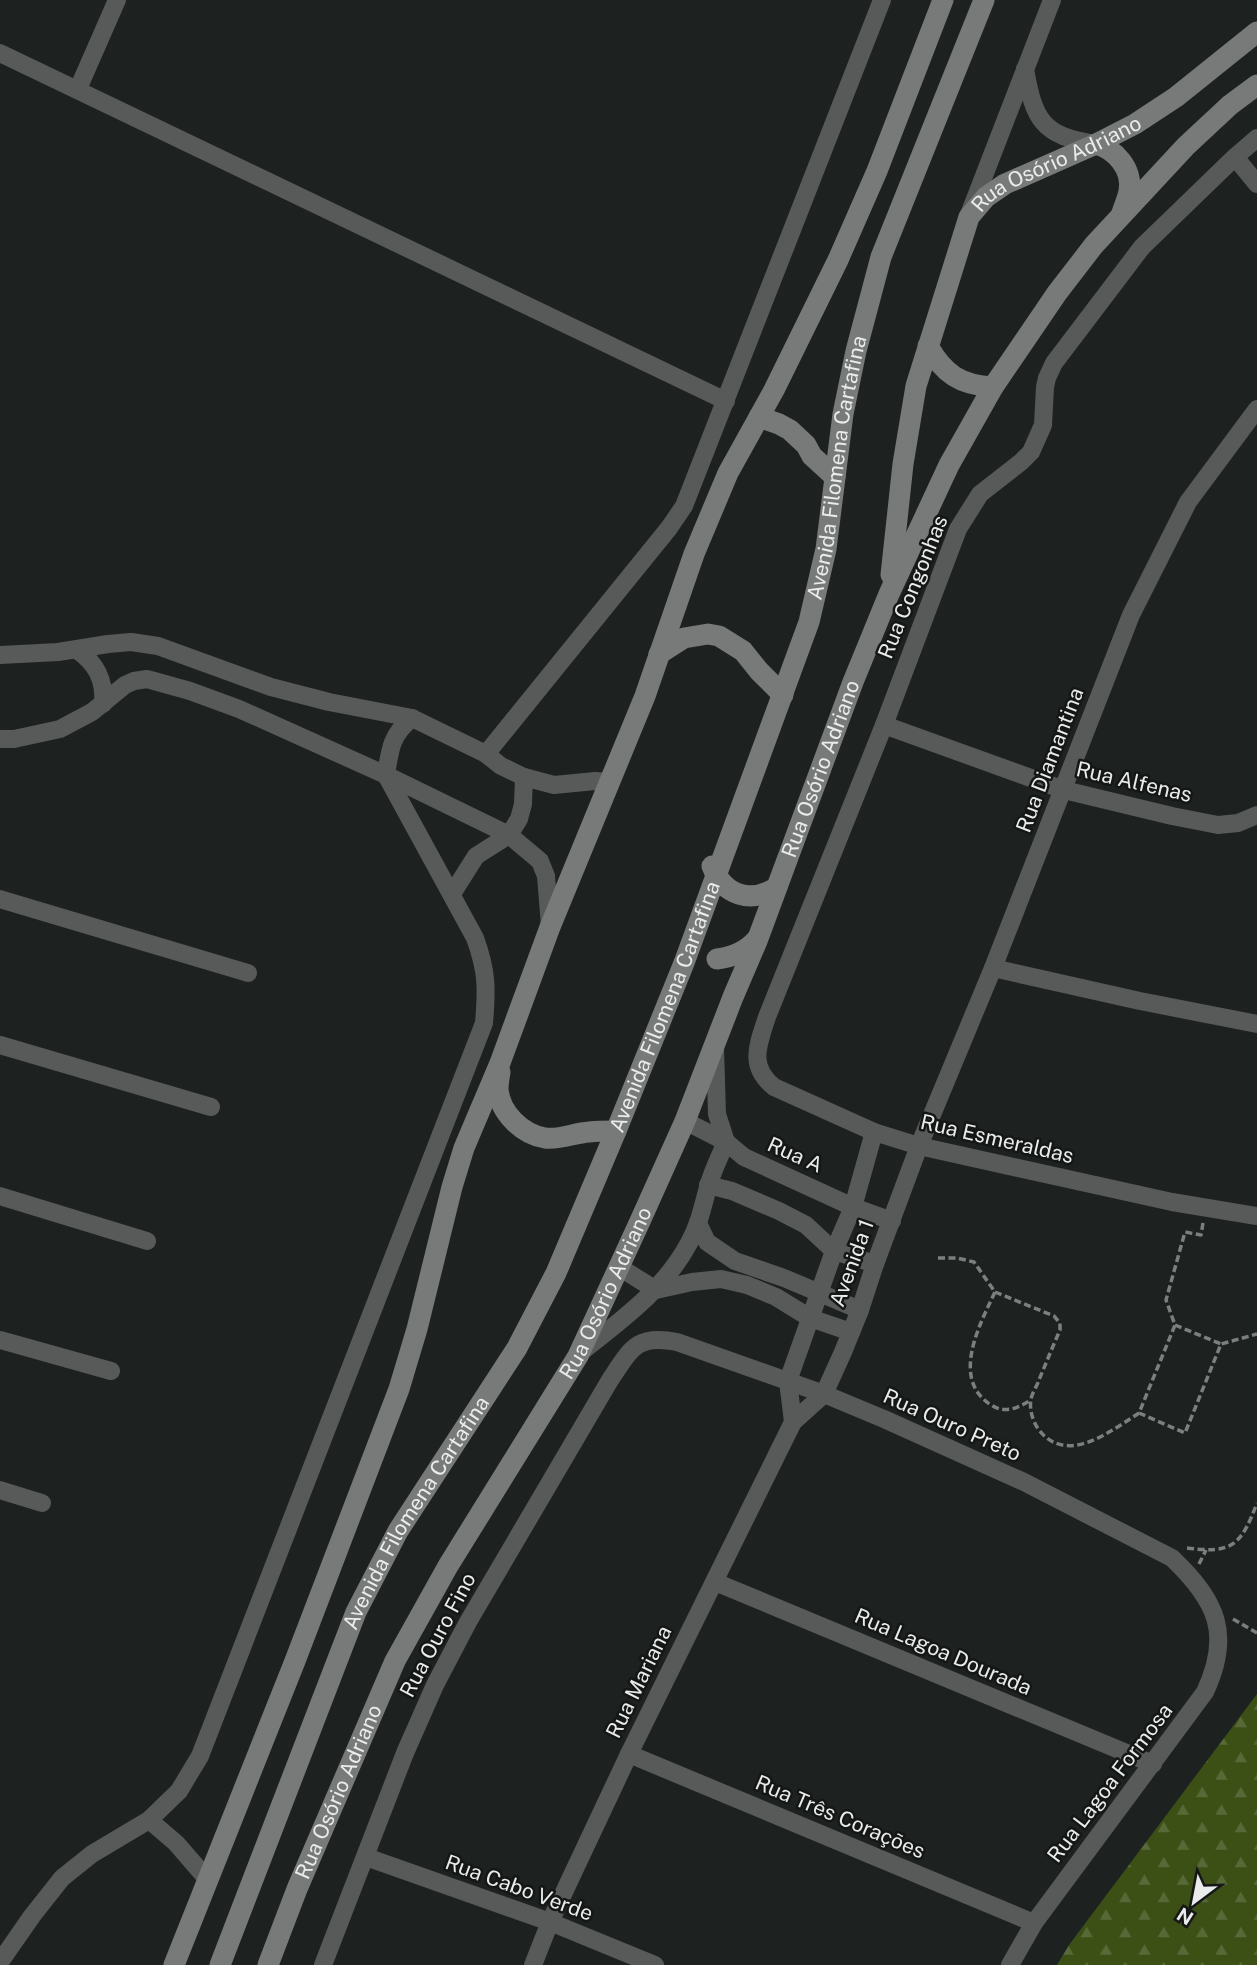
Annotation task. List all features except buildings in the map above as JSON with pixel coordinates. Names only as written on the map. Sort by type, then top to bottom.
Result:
[{"type":"main road","name":"Avenida Filomena Cartafina","points":[[174,1965],[399,1389],[464,1148],[500,1063],[550,927],[645,696],[704,531],[729,473],[838,260],[877,171],[943,0]]},
{"type":"main road","name":"Avenida Filomena Cartafina","points":[[220,1965],[356,1612],[398,1531],[517,1348],[556,1273],[684,963],[808,622],[826,549],[843,414],[856,351],[881,257],[984,0]]},
{"type":"main road","name":"Rua Osório Adriano","points":[[889,594],[909,423],[916,386],[968,217],[986,197],[1005,184],[1135,124],[1176,97],[1257,32]]},
{"type":"main road","name":"Rua Osório Adriano","points":[[268,1965],[307,1865],[395,1661],[448,1566],[578,1356],[619,1267],[685,1121],[757,941],[853,682],[889,594],[949,465],[993,387],[1057,293],[1094,245],[1186,146],[1257,85]]},
{"type":"main road","points":[[1096,144],[1107,147],[1119,157],[1126,171],[1130,188],[1121,215]]},
{"type":"main road","points":[[928,346],[936,360],[953,376],[975,386],[993,387]]},
{"type":"main road","points":[[759,416],[790,430],[835,477]]},
{"type":"main road","points":[[659,654],[684,638],[708,634],[719,636],[743,651],[783,695]]},
{"type":"main road","points":[[684,963],[682,955],[695,953],[717,959],[734,956],[757,941],[757,918],[743,896],[726,887],[711,866],[722,858]]},
{"type":"main road","points":[[743,896],[766,894],[777,887]]},
{"type":"main road","points":[[717,959],[730,976],[733,997]]},
{"type":"main road","points":[[500,1063],[500,1099],[512,1120],[524,1130],[545,1138],[616,1131]]},
{"type":"street","points":[[78,89],[117,0]]},
{"type":"street","points":[[486,754],[684,506],[882,0]]},
{"type":"street","points":[[968,217],[1052,0]]},
{"type":"street","points":[[0,53],[726,401]]},
{"type":"street","points":[[1025,69],[1034,107],[1043,123],[1059,135],[1096,144]]},
{"type":"street","name":"Rua Congonhas","points":[[757,1054],[767,1017],[884,725],[958,529],[970,507],[980,494],[1031,452],[1043,425],[1047,378],[1054,363],[1142,247],[1257,138]]},
{"type":"street","points":[[1235,157],[1257,184]]},
{"type":"street","name":"Rua Diamantina","points":[[919,1146],[993,968],[1131,615],[1188,502],[1257,409]]},
{"type":"street","points":[[0,655],[77,650],[131,642],[158,646],[271,687],[329,702],[412,718],[486,754],[501,766],[524,777],[554,785],[609,782]]},
{"type":"street","points":[[77,650],[86,656],[99,672],[104,693],[103,704]]},
{"type":"street","points":[[5,743],[60,729],[92,712],[125,685],[134,681],[147,679],[190,691],[239,709],[386,775],[509,835],[540,861],[546,876],[550,927]]},
{"type":"street","points":[[0,1962],[62,1878],[92,1854],[149,1820],[179,1791],[200,1756],[484,1023],[484,964],[475,938],[386,775],[396,734],[412,718]]},
{"type":"street","name":"Rua Alfenas","points":[[884,725],[1064,790],[1218,825],[1238,823],[1257,815]]},
{"type":"street","points":[[452,894],[476,856],[509,835],[519,819],[523,804],[524,777]]},
{"type":"street","points":[[0,899],[248,972]]},
{"type":"street","points":[[993,968],[1257,1024]]},
{"type":"street","points":[[578,1356],[668,1277],[698,1223],[708,1185],[726,1142],[717,1114],[715,1044]]},
{"type":"street","points":[[0,1045],[211,1107]]},
{"type":"street","name":"Rua Esmeraldas","points":[[757,1054],[759,1071],[774,1087],[874,1132],[919,1146],[1172,1202],[1257,1216]]},
{"type":"street","name":"Rua A","points":[[685,1121],[726,1142],[744,1157],[853,1207],[892,1221]]},
{"type":"street","points":[[793,1422],[788,1381],[834,1251],[853,1207],[874,1132]]},
{"type":"street","name":"Avenida 1","points":[[824,1394],[860,1310],[919,1146]]},
{"type":"street","points":[[708,1185],[732,1191],[779,1211],[806,1225],[834,1251],[875,1264]]},
{"type":"street","points":[[0,1196],[147,1241]]},
{"type":"street","points":[[698,1223],[708,1242],[735,1261],[860,1310]]},
{"type":"street","points":[[619,1267],[656,1290],[721,1279],[747,1286],[776,1297],[810,1318],[851,1332]]},
{"type":"street","points":[[0,1340],[111,1371]]},
{"type":"street","name":"Rua Ouro Preto","points":[[635,1347],[648,1340],[677,1342],[824,1394],[1024,1482],[1172,1558],[1192,1577],[1216,1618]]},
{"type":"street","name":"Rua Ouro Fino","points":[[323,1965],[405,1753],[435,1685],[468,1622],[610,1380],[635,1347]]},
{"type":"street","name":"Rua Mariana","points":[[533,1965],[550,1922],[629,1754],[793,1422],[824,1394]]},
{"type":"street","points":[[0,1490],[42,1503]]},
{"type":"street","name":"Rua Lagoa Dourada","points":[[715,1582],[1153,1764]]},
{"type":"street","name":"Rua Lagoa Formosa","points":[[1010,1965],[1034,1923],[1205,1692],[1216,1670],[1219,1649],[1216,1618]]},
{"type":"street","name":"Rua Três Corações","points":[[629,1754],[1034,1923]]},
{"type":"street","points":[[149,1820],[176,1843],[208,1880]]},
{"type":"street","name":"Rua Cabo Verde","points":[[366,1857],[550,1922],[654,1965]]},
{"type":"path","points":[[938,1258],[974,1262],[995,1292],[1054,1316],[1060,1323],[1060,1330],[1031,1400],[1031,1413],[1045,1437],[1072,1447],[1111,1431],[1139,1413],[1175,1325],[1166,1300],[1185,1232],[1200,1235],[1203,1222]]},
{"type":"path","points":[[995,1292],[972,1346],[971,1377],[976,1391],[996,1408],[1009,1410],[1031,1400]]},
{"type":"path","points":[[1175,1325],[1221,1344],[1257,1334]]},
{"type":"path","points":[[1139,1413],[1185,1433],[1221,1344]]},
{"type":"path","points":[[1182,1547],[1206,1550],[1227,1547],[1237,1542],[1248,1526],[1257,1503]]},
{"type":"green space","points":[[1257,1694],[1257,1965],[1057,1965],[1069,1945]]}]
